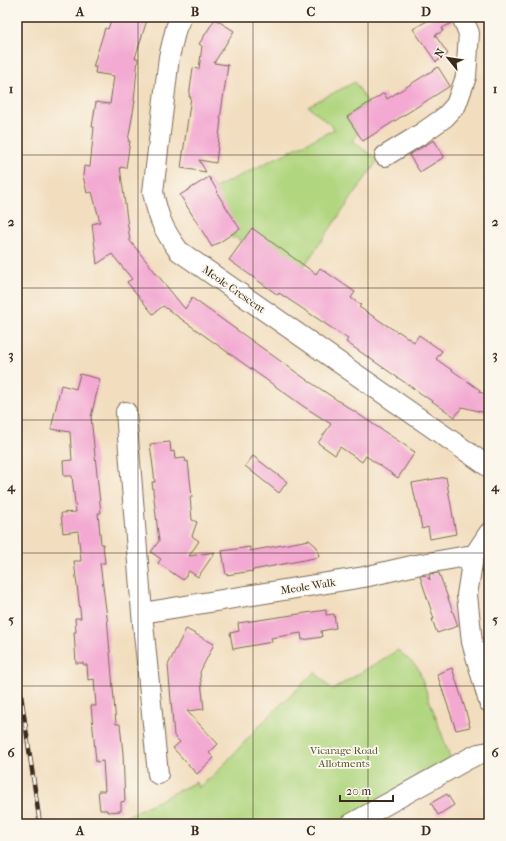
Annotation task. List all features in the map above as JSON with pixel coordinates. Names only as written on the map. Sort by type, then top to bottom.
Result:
[{"type":"street","name":"Meole Crescent","points":[[181,17],[176,28],[168,57],[153,192],[157,210],[166,234],[179,251],[489,466]]},
{"type":"street","points":[[385,156],[445,117],[456,105],[466,77],[469,33],[462,17]]},
{"type":"street","points":[[126,412],[142,613],[158,774]]},
{"type":"street","points":[[489,533],[473,557],[467,595],[472,642],[489,702]]},
{"type":"street","name":"Meole Walk","points":[[142,613],[364,577],[416,565],[468,556],[473,557]]},
{"type":"street","points":[[351,824],[468,759],[478,754],[489,752]]},
{"type":"green space","points":[[355,82],[368,103],[347,117],[358,134],[352,141],[378,160],[304,266],[243,242],[235,237],[233,239],[230,236],[240,229],[209,198],[218,193],[215,188],[335,129],[308,106]]},
{"type":"green space","name":"Vicarage Road Allotments","points":[[398,650],[418,668],[451,760],[362,824],[111,824],[196,782],[198,788],[214,775],[266,719],[315,672],[332,690]]},
{"type":"building","points":[[112,17],[148,17],[135,58],[138,58],[135,101],[128,141],[130,141],[126,168],[120,167],[130,241],[185,309],[192,298],[307,380],[415,452],[398,478],[366,456],[362,462],[340,447],[335,455],[318,443],[331,424],[303,406],[163,306],[153,314],[127,282],[132,279],[112,254],[97,264],[92,224],[100,222],[92,192],[87,193],[83,176],[84,166],[90,167],[94,127],[92,127],[96,102],[110,104],[114,76],[95,73],[96,67],[93,67],[105,28],[108,29]]},
{"type":"building","points":[[434,17],[451,17],[452,23],[442,28],[443,31],[435,35],[448,54],[436,62],[413,29]]},
{"type":"building","points":[[215,19],[234,31],[214,63],[228,65],[220,119],[216,163],[199,160],[206,172],[181,168],[191,97],[189,97],[193,68],[199,69],[202,46],[199,44]]},
{"type":"building","points":[[438,67],[450,86],[363,141],[347,117],[384,93],[387,99]]},
{"type":"building","points":[[434,140],[444,157],[420,172],[409,155]]},
{"type":"building","points":[[209,177],[218,192],[217,193],[240,229],[212,247],[180,195]]},
{"type":"building","points":[[252,228],[316,274],[320,268],[355,292],[351,298],[361,305],[359,307],[397,332],[398,331],[414,342],[419,335],[442,351],[436,359],[480,390],[479,392],[489,395],[486,413],[462,407],[455,417],[346,342],[348,339],[279,293],[278,295],[229,260]]},
{"type":"building","points":[[80,374],[100,379],[91,417],[101,513],[98,513],[101,544],[103,544],[105,563],[100,563],[107,617],[116,724],[120,724],[123,754],[125,801],[121,802],[121,811],[107,812],[107,810],[100,810],[98,791],[105,791],[103,761],[96,762],[91,706],[96,706],[94,679],[88,680],[87,665],[84,665],[83,663],[76,663],[74,632],[76,632],[75,618],[81,618],[74,561],[81,561],[78,531],[63,533],[61,513],[76,512],[72,476],[64,476],[63,461],[72,460],[70,432],[51,429],[61,385],[76,389]]},
{"type":"building","points":[[170,442],[171,452],[174,451],[175,459],[185,458],[186,462],[188,461],[192,497],[190,497],[192,520],[197,522],[192,536],[199,541],[189,556],[215,552],[198,577],[189,571],[183,580],[158,563],[161,559],[151,552],[159,541],[152,482],[155,482],[150,444]]},
{"type":"building","points":[[253,456],[287,482],[279,493],[245,466]]},
{"type":"building","points":[[446,477],[456,534],[430,539],[428,527],[422,529],[412,483]]},
{"type":"building","points":[[309,540],[317,547],[319,557],[253,571],[226,575],[222,551],[250,547],[250,551]]},
{"type":"building","points":[[439,573],[458,626],[437,633],[420,576],[425,575],[430,580],[429,574]]},
{"type":"building","points":[[326,610],[326,615],[334,614],[336,628],[321,631],[322,637],[302,640],[301,633],[271,638],[272,642],[233,649],[230,633],[239,631],[238,623]]},
{"type":"building","points":[[186,629],[214,644],[200,672],[204,709],[187,711],[218,744],[209,753],[214,758],[197,774],[173,748],[180,742],[174,736],[168,665]]},
{"type":"building","points":[[452,668],[470,727],[456,730],[437,674]]},
{"type":"building","points":[[447,794],[454,805],[438,815],[431,803]]},
{"type":"railway","points":[[17,668],[40,824]]}]
